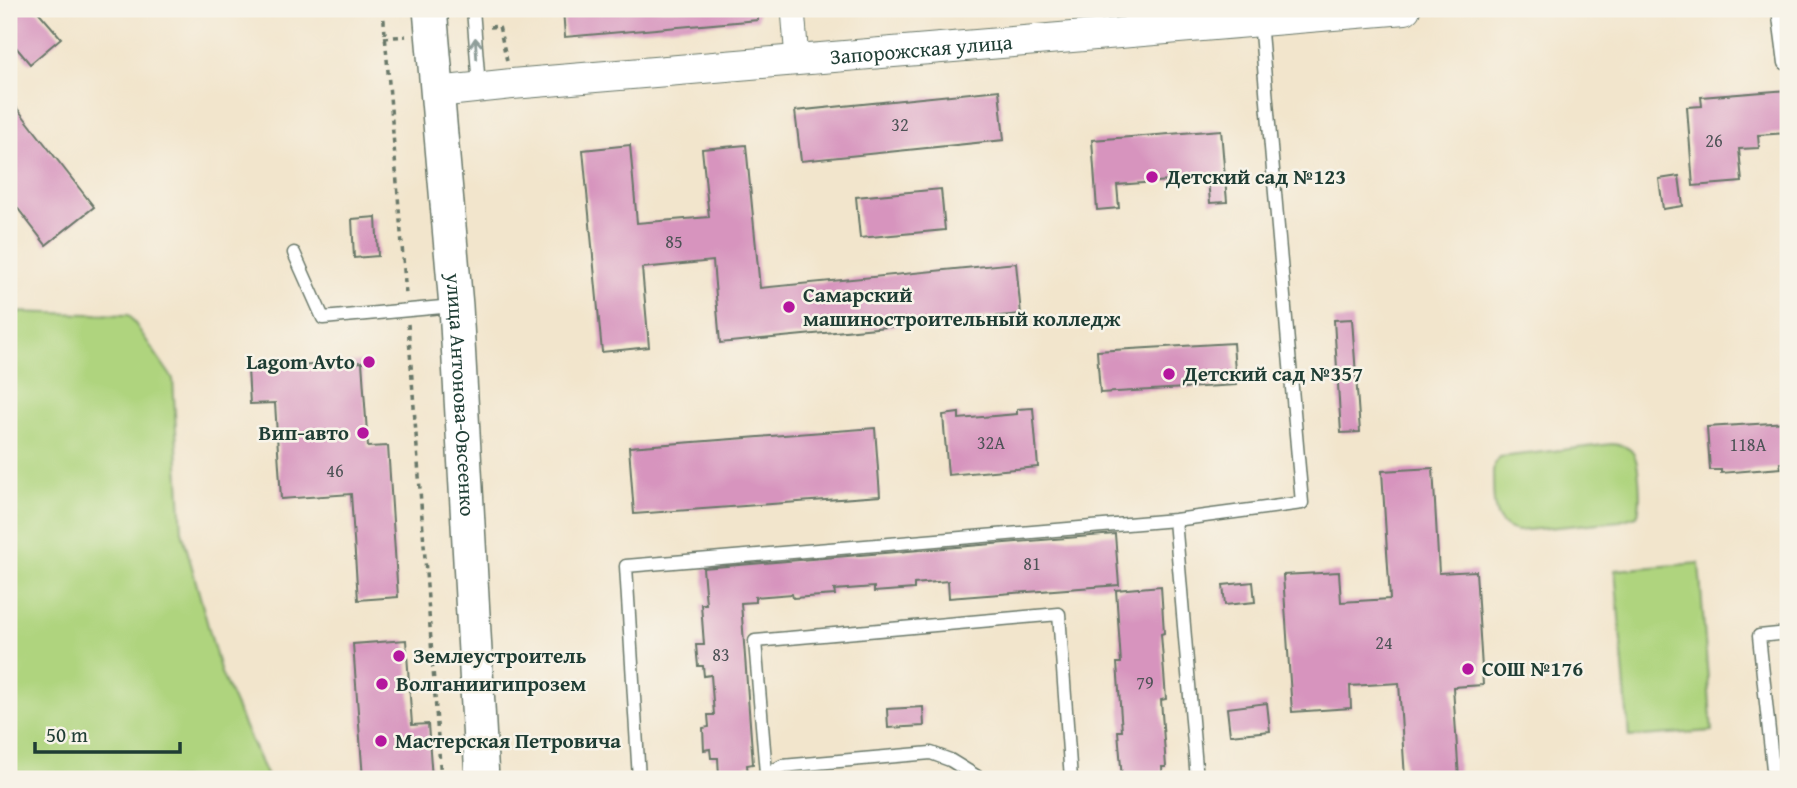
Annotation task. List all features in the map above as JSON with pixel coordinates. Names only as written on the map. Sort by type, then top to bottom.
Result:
[{"type":"main road","name":"улица Антонова-Овсеенко","points":[[430,9],[456,306],[482,779]]},
{"type":"street","points":[[793,9],[797,60]]},
{"type":"street","name":"Запорожская улица","points":[[437,92],[797,60],[1130,21],[1259,21],[1405,9]]},
{"type":"lane","points":[[473,9],[479,87]]},
{"type":"lane","points":[[1778,9],[1784,63]]},
{"type":"lane","points":[[639,779],[626,566],[1175,520],[1301,503],[1259,21]]},
{"type":"lane","points":[[294,253],[323,318],[456,306]]},
{"type":"lane","points":[[1175,520],[1197,779]]},
{"type":"lane","points":[[981,779],[950,760],[931,753],[782,766],[762,776],[755,641],[1059,614],[1071,779]]},
{"type":"lane","points":[[1774,779],[1759,636],[1788,633]]},
{"type":"path","points":[[383,9],[441,779]]},
{"type":"green space","points":[[9,312],[129,315],[173,379],[182,531],[221,673],[268,779],[9,779]]},
{"type":"green space","points":[[1612,444],[1629,449],[1635,458],[1640,494],[1637,516],[1620,521],[1517,531],[1508,528],[1497,516],[1493,473],[1494,465],[1500,457]]},
{"type":"green space","points":[[1699,563],[1712,731],[1629,737],[1615,570]]},
{"type":"building","points":[[9,9],[36,9],[61,38],[30,64],[9,39]]},
{"type":"building","points":[[563,9],[758,9],[758,20],[565,37]]},
{"type":"building","points":[[999,90],[1004,140],[801,161],[795,111]]},
{"type":"building","points":[[1788,90],[1788,133],[1758,135],[1759,148],[1739,149],[1742,182],[1693,186],[1687,107],[1702,106],[1701,97]]},
{"type":"building","points":[[9,98],[94,207],[46,245],[9,197]]},
{"type":"building","points":[[1221,130],[1227,202],[1210,203],[1208,178],[1117,185],[1119,208],[1097,210],[1092,140]]},
{"type":"building","points":[[630,145],[637,223],[709,217],[702,149],[746,145],[760,288],[1016,263],[1021,314],[720,343],[713,261],[642,268],[649,347],[602,352],[583,150]]},
{"type":"building","points":[[1679,176],[1683,206],[1663,209],[1659,179]]},
{"type":"building","points":[[941,189],[945,230],[860,238],[856,197]]},
{"type":"building","points":[[376,217],[378,256],[354,258],[352,219]]},
{"type":"building","points":[[1352,319],[1360,432],[1341,433],[1334,320]]},
{"type":"building","points":[[1233,343],[1236,385],[1100,393],[1097,351]]},
{"type":"building","points":[[362,362],[368,447],[388,446],[398,597],[358,600],[351,494],[281,499],[275,403],[250,404],[248,369]]},
{"type":"building","points":[[1033,408],[1038,467],[948,475],[943,415],[959,413],[959,419],[1017,414],[1017,409]]},
{"type":"building","points":[[1788,422],[1788,462],[1780,463],[1781,468],[1721,473],[1721,470],[1710,470],[1707,427]]},
{"type":"building","points":[[875,428],[880,496],[634,514],[629,447]]},
{"type":"building","points":[[1433,468],[1439,573],[1476,571],[1483,685],[1453,687],[1459,779],[1405,779],[1399,683],[1350,686],[1351,708],[1292,712],[1283,575],[1339,572],[1341,602],[1390,599],[1382,471]]},
{"type":"building","points":[[1115,534],[1119,585],[949,598],[948,581],[914,584],[914,589],[874,592],[874,587],[834,590],[835,595],[755,597],[755,602],[741,603],[753,764],[747,765],[748,774],[719,776],[718,758],[711,758],[710,749],[704,750],[703,728],[709,727],[708,715],[714,715],[711,675],[704,676],[703,666],[698,666],[696,645],[704,645],[701,604],[706,604],[703,568]]},
{"type":"building","points":[[1253,582],[1255,602],[1225,605],[1223,585]]},
{"type":"building","points":[[1161,586],[1164,633],[1161,634],[1166,699],[1161,700],[1166,767],[1162,767],[1163,779],[1122,779],[1117,663],[1121,663],[1116,590]]},
{"type":"building","name":"Волганиигипрозем","points":[[406,640],[412,725],[428,724],[432,779],[363,779],[353,644]]},
{"type":"building","points":[[1267,703],[1270,731],[1230,735],[1227,708]]},
{"type":"building","points":[[923,707],[924,726],[888,728],[887,709]]},
{"type":"place","name":"Детский сад №123","points":[[1152,177]]},
{"type":"place","name":"Самарский машиностроительный колледж","points":[[789,307]]},
{"type":"place","name":"Lagom Avto","points":[[369,362]]},
{"type":"place","name":"Детский сад №357","points":[[1169,374]]},
{"type":"place","name":"Вип-авто","points":[[363,433]]},
{"type":"place","name":"Землеустроитель","points":[[399,656]]},
{"type":"place","name":"СОШ №176","points":[[1468,669]]},
{"type":"place","name":"Волганиигипрозем","points":[[382,684]]},
{"type":"place","name":"Мастерская Петровича","points":[[381,741]]}]
